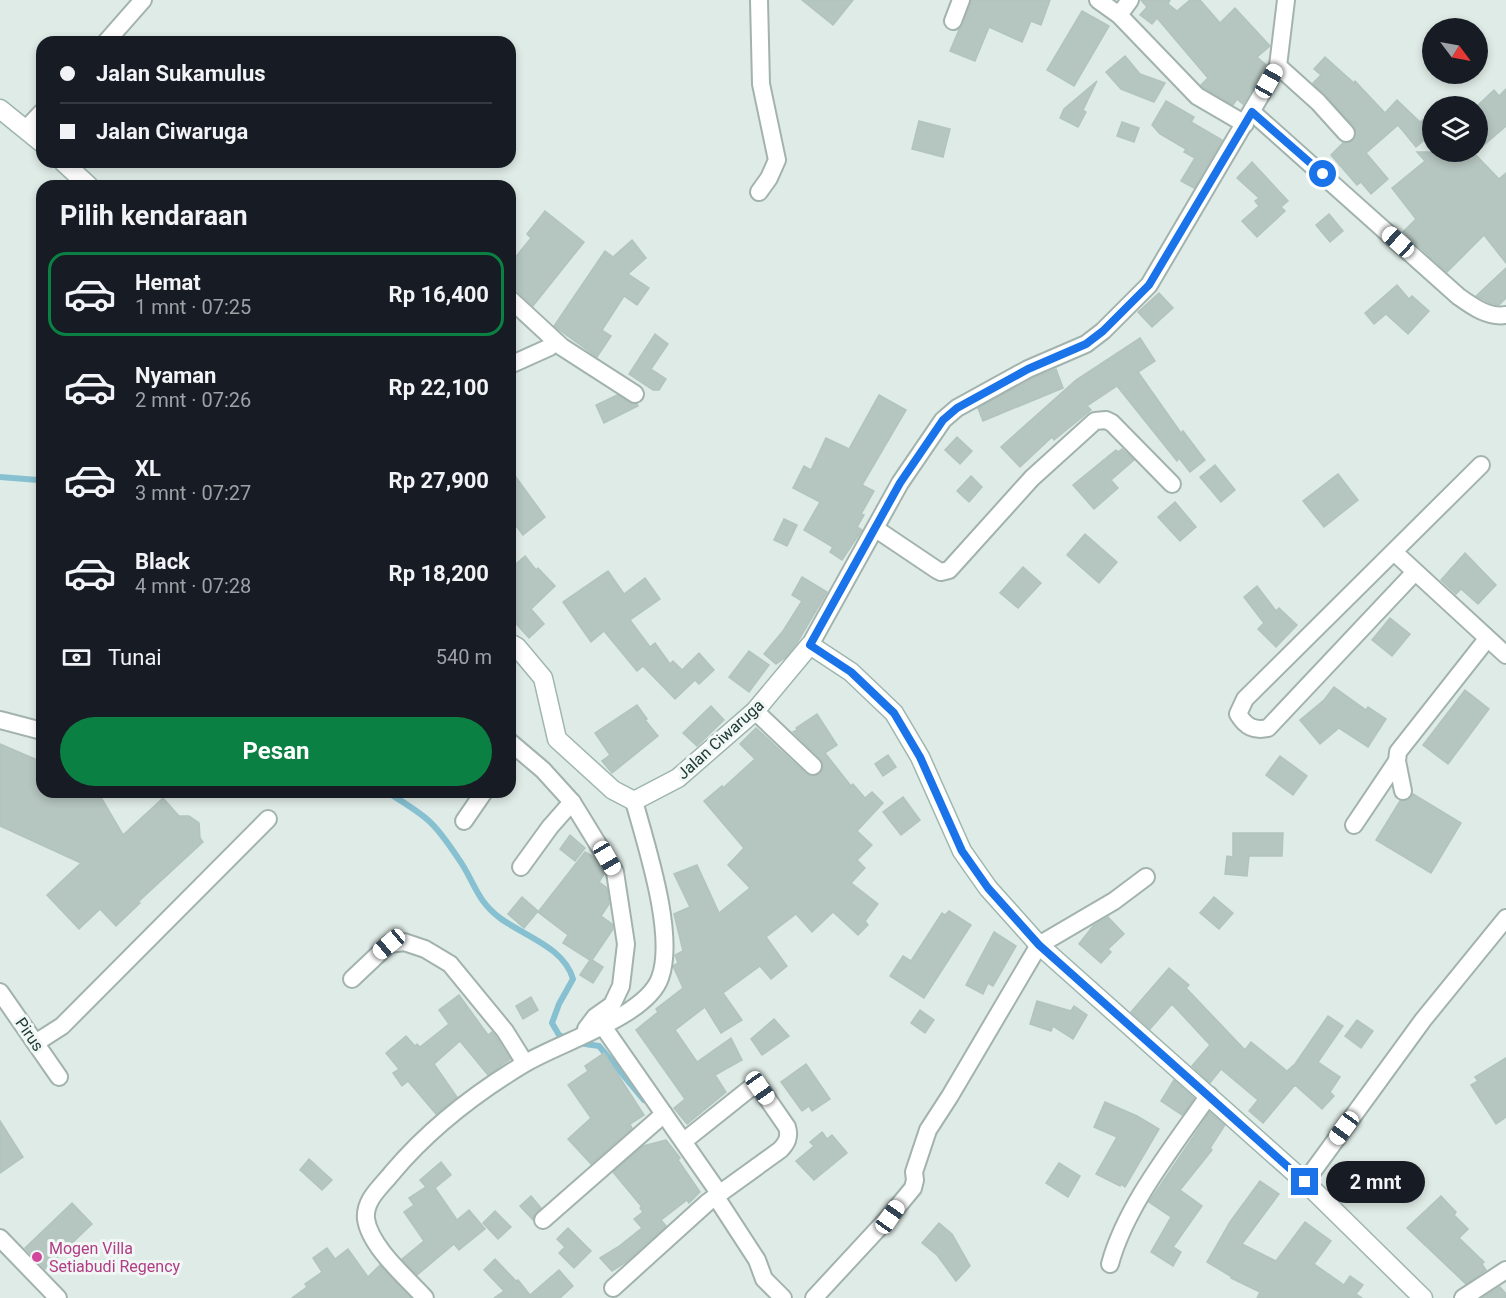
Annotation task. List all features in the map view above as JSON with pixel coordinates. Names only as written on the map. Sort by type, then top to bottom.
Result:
[{"type":"street","points":[[111,36],[143,0]]},
{"type":"street","points":[[759,0],[761,84],[777,160],[769,178],[759,192]]},
{"type":"street","points":[[953,21],[961,0]]},
{"type":"street","points":[[1098,0],[1119,15],[1197,96],[1249,118],[1458,296],[1483,312],[1506,315]]},
{"type":"street","points":[[1119,15],[1130,0]]},
{"type":"street","points":[[1286,0],[1278,66],[1149,285],[1103,331],[1086,344],[1028,369],[957,408],[943,420],[900,483],[876,530],[810,645],[851,672],[894,713],[920,757],[962,851],[988,888],[1039,945],[1305,1182],[1423,1298]]},
{"type":"street","points":[[1278,66],[1318,102],[1346,132]]},
{"type":"street","points":[[0,109],[36,138]]},
{"type":"street","points":[[26,129],[36,118]]},
{"type":"street","points":[[70,168],[82,180]]},
{"type":"street","points":[[516,305],[562,346],[635,394]]},
{"type":"street","points":[[516,362],[550,347]]},
{"type":"street","points":[[876,530],[937,570],[941,572],[949,570],[1032,478],[1095,421],[1100,420],[1112,423],[1172,484]]},
{"type":"street","points":[[1415,572],[1268,728],[1258,730],[1248,727],[1238,714],[1245,699],[1481,465]]},
{"type":"street","points":[[1394,552],[1506,655]]},
{"type":"street","points":[[1354,825],[1396,761],[1398,752],[1487,639]]},
{"type":"street","name":"Jalan Ciwaruga","points":[[634,801],[678,778],[755,711],[810,645]]},
{"type":"street","points":[[425,1298],[377,1245],[370,1233],[366,1218],[367,1203],[443,1119],[525,1063],[641,1004],[660,979],[663,966],[665,938],[660,904],[634,801],[613,790],[557,740],[543,678],[516,646]]},
{"type":"street","points":[[755,711],[813,766]]},
{"type":"street","points":[[0,720],[36,729]]},
{"type":"street","points":[[516,750],[543,770],[572,801],[615,872],[626,944],[621,987],[612,1005],[595,1017],[580,1037]]},
{"type":"street","points":[[1396,761],[1403,790]]},
{"type":"street","points":[[464,821],[480,798]]},
{"type":"street","points":[[521,867],[572,801]]},
{"type":"street","points":[[37,1042],[62,1026],[268,819]]},
{"type":"street","points":[[814,1298],[890,1217],[913,1188],[914,1172],[928,1130],[1039,945],[1114,901],[1146,877]]},
{"type":"street","points":[[1305,1182],[1424,1020],[1506,918]]},
{"type":"street","points":[[352,979],[389,944],[404,942],[425,949],[450,964],[504,1031],[525,1063]]},
{"type":"street","name":"Pirus","points":[[0,992],[37,1042],[59,1077]]},
{"type":"street","points":[[602,1025],[684,1141],[757,1260],[765,1278],[783,1298]]},
{"type":"street","points":[[613,1288],[718,1195],[780,1150],[788,1140],[787,1127],[760,1088],[753,1086],[684,1141]]},
{"type":"street","points":[[1110,1264],[1114,1248],[1146,1186],[1209,1095]]},
{"type":"street","points":[[543,1220],[664,1114]]},
{"type":"street","points":[[0,1238],[58,1298]]},
{"type":"street","points":[[1463,1298],[1506,1270]]},
{"type":"building","points":[[802,0],[853,0],[833,25]]},
{"type":"building","points":[[971,0],[1050,0],[1041,25],[1031,21],[1022,42],[989,27],[975,61],[950,51],[963,25]]},
{"type":"building","points":[[1141,0],[1170,0],[1168,4],[1177,11],[1190,0],[1200,0],[1220,23],[1235,8],[1270,46],[1257,57],[1266,65],[1243,104],[1237,99],[1233,105],[1201,85],[1208,78],[1157,18],[1152,24],[1140,15],[1147,7]]},
{"type":"building","points":[[1082,11],[1109,26],[1074,86],[1047,70]]},
{"type":"building","points":[[1125,56],[1140,74],[1165,83],[1154,102],[1121,89],[1106,72]]},
{"type":"building","points":[[1325,57],[1354,83],[1355,81],[1385,113],[1397,100],[1420,122],[1422,120],[1422,142],[1416,147],[1398,125],[1366,153],[1388,179],[1371,194],[1361,182],[1357,185],[1331,155],[1343,143],[1353,140],[1356,131],[1354,126],[1313,83],[1321,75],[1314,69]]},
{"type":"building","points":[[1097,81],[1083,110],[1086,112],[1078,127],[1060,118],[1064,109]]},
{"type":"building","points":[[1506,89],[1506,126],[1488,141],[1488,96],[1494,90],[1499,96]]},
{"type":"building","points":[[1166,101],[1194,117],[1191,122],[1222,140],[1194,188],[1181,181],[1195,158],[1184,152],[1186,149],[1160,134],[1152,125]]},
{"type":"building","points":[[919,121],[950,129],[943,157],[912,149]]},
{"type":"building","points":[[1122,122],[1139,128],[1134,142],[1117,136]]},
{"type":"building","points":[[1252,162],[1288,201],[1281,207],[1285,211],[1257,237],[1242,221],[1259,206],[1255,201],[1259,198],[1237,178]]},
{"type":"building","points":[[1424,162],[1483,162],[1499,179],[1506,173],[1506,263],[1484,235],[1447,272],[1403,232],[1416,219],[1392,188]]},
{"type":"building","points":[[545,211],[584,242],[533,306],[516,291],[516,257],[531,238],[527,234]]},
{"type":"building","points":[[1329,214],[1343,231],[1330,242],[1316,225]]},
{"type":"building","points":[[632,240],[646,258],[628,274],[649,288],[637,305],[624,296],[602,330],[611,336],[597,357],[554,326],[605,251],[613,257]]},
{"type":"building","points":[[1506,268],[1506,298],[1499,305],[1476,296]]},
{"type":"building","points":[[1397,285],[1409,299],[1412,296],[1429,311],[1408,334],[1386,314],[1374,324],[1365,313]]},
{"type":"building","points":[[1159,293],[1173,308],[1152,327],[1138,312]]},
{"type":"building","points":[[655,334],[668,344],[651,369],[666,379],[659,390],[653,390],[629,374]]},
{"type":"building","points":[[1140,338],[1155,361],[1138,372],[1181,433],[1183,431],[1205,460],[1190,472],[1179,458],[1177,461],[1117,386],[1087,406],[1091,410],[1054,440],[1052,437],[1020,467],[1001,447],[1076,380]]},
{"type":"building","points":[[1056,369],[1063,388],[983,421],[978,408],[1033,378]]},
{"type":"building","points":[[617,395],[638,406],[604,423],[596,405]]},
{"type":"building","points":[[879,395],[906,410],[862,485],[874,491],[861,514],[864,515],[857,527],[862,530],[842,560],[830,552],[833,547],[804,530],[820,502],[793,488],[804,466],[811,470],[826,438],[849,449]]},
{"type":"building","points":[[957,437],[972,451],[960,464],[945,450]]},
{"type":"building","points":[[1122,449],[1134,460],[1111,480],[1118,488],[1094,509],[1073,485],[1116,450],[1118,452]]},
{"type":"building","points":[[1215,465],[1235,490],[1221,502],[1200,477]]},
{"type":"building","points":[[1338,474],[1358,500],[1324,527],[1303,501]]},
{"type":"building","points":[[971,476],[982,487],[969,502],[957,491]]},
{"type":"building","points":[[516,477],[545,517],[523,535],[516,526]]},
{"type":"building","points":[[1175,502],[1196,527],[1180,541],[1158,517]]},
{"type":"building","points":[[784,519],[797,525],[787,546],[774,540]]},
{"type":"building","points":[[1085,534],[1117,562],[1099,583],[1067,555]]},
{"type":"building","points":[[1465,553],[1496,585],[1478,604],[1461,589],[1456,594],[1441,580]]},
{"type":"building","points":[[525,556],[536,570],[538,568],[555,586],[531,609],[544,624],[529,638],[516,624],[516,564]]},
{"type":"building","points":[[1023,567],[1041,583],[1018,608],[1000,593]]},
{"type":"building","points":[[608,571],[624,594],[645,578],[660,599],[630,620],[650,647],[655,643],[670,664],[673,661],[682,670],[699,653],[714,670],[699,684],[695,680],[675,699],[643,666],[637,671],[604,631],[591,642],[563,602]]},
{"type":"building","points":[[802,577],[827,592],[797,643],[786,657],[776,664],[764,654],[783,631],[802,601],[792,595]]},
{"type":"building","points":[[1257,586],[1276,611],[1279,608],[1297,625],[1276,647],[1258,629],[1264,623],[1244,597]]},
{"type":"building","points":[[1390,618],[1410,634],[1392,656],[1372,640]]},
{"type":"building","points":[[749,651],[769,665],[749,692],[729,677]]},
{"type":"building","points":[[1334,687],[1366,710],[1368,707],[1386,719],[1368,747],[1339,728],[1320,744],[1300,720],[1324,700]]},
{"type":"building","points":[[1465,690],[1489,709],[1448,764],[1423,745]]},
{"type":"building","points":[[637,705],[658,736],[612,773],[602,761],[610,755],[595,733]]},
{"type":"building","points":[[711,706],[724,720],[697,746],[683,733]]},
{"type":"building","points":[[817,714],[837,745],[825,753],[851,786],[853,784],[865,798],[872,792],[883,803],[857,831],[872,845],[857,860],[865,868],[851,883],[878,904],[865,921],[868,925],[858,935],[833,912],[812,932],[796,914],[766,937],[787,966],[771,979],[760,966],[723,993],[742,1020],[721,1033],[705,1007],[675,1030],[697,1062],[731,1038],[742,1060],[715,1075],[726,1092],[687,1124],[674,1108],[685,1099],[636,1030],[658,1012],[656,1009],[683,988],[673,966],[678,963],[675,955],[683,951],[674,914],[690,907],[674,874],[697,865],[719,913],[750,888],[728,865],[744,848],[704,801],[722,786],[723,788],[755,759],[740,744],[756,728],[806,774],[815,776],[820,774],[823,768],[821,759],[793,732]]},
{"type":"building","points":[[0,744],[36,759],[36,798],[101,798],[123,835],[163,798],[179,816],[189,816],[199,823],[200,838],[203,842],[138,902],[140,903],[116,926],[100,909],[79,929],[47,895],[81,863],[0,826]]},
{"type":"building","points":[[888,755],[896,767],[883,776],[875,764]]},
{"type":"building","points":[[1280,756],[1307,776],[1293,795],[1266,775]]},
{"type":"building","points":[[1413,794],[1461,823],[1431,873],[1376,840],[1400,801],[1409,799]]},
{"type":"building","points":[[903,797],[920,820],[901,835],[883,812]]},
{"type":"building","points":[[1233,833],[1283,833],[1282,856],[1249,856],[1247,876],[1225,874],[1227,856],[1233,857]]},
{"type":"building","points":[[570,835],[585,848],[575,861],[560,849]]},
{"type":"building","points":[[585,852],[594,857],[604,874],[599,882],[607,888],[609,904],[601,916],[612,924],[613,929],[592,960],[603,967],[593,983],[580,975],[590,960],[563,943],[568,935],[538,912]]},
{"type":"building","points":[[522,897],[538,911],[524,928],[508,914]]},
{"type":"building","points":[[1214,897],[1233,913],[1219,929],[1200,913]]},
{"type":"building","points":[[949,911],[971,925],[924,998],[890,976],[903,956],[911,961],[942,913],[945,915]]},
{"type":"building","points":[[1108,917],[1124,934],[1108,949],[1111,952],[1101,963],[1079,944],[1093,926]]},
{"type":"building","points":[[994,932],[1016,946],[993,986],[988,983],[983,994],[966,985]]},
{"type":"building","points":[[1169,968],[1189,985],[1186,988],[1245,1050],[1251,1042],[1287,1071],[1295,1064],[1328,1016],[1343,1026],[1318,1062],[1340,1077],[1330,1092],[1334,1096],[1322,1109],[1294,1086],[1263,1123],[1249,1111],[1258,1100],[1221,1069],[1210,1083],[1192,1066],[1210,1045],[1172,1004],[1150,1029],[1131,1012]]},
{"type":"building","points":[[459,995],[488,1035],[492,1032],[496,1037],[510,1059],[488,1075],[460,1041],[434,1064],[457,1097],[436,1114],[408,1081],[402,1086],[393,1073],[399,1069],[386,1053],[406,1036],[415,1046],[417,1044],[420,1047],[449,1024],[439,1010]]},
{"type":"building","points":[[531,997],[538,1010],[523,1019],[516,1006]]},
{"type":"building","points":[[1037,1001],[1071,1011],[1074,1006],[1087,1015],[1073,1039],[1053,1026],[1051,1031],[1030,1024]]},
{"type":"building","points":[[920,1010],[934,1020],[925,1033],[911,1023]]},
{"type":"building","points":[[774,1019],[789,1036],[762,1055],[751,1039]]},
{"type":"building","points":[[1357,1020],[1373,1031],[1361,1048],[1345,1036]]},
{"type":"building","points":[[604,1053],[644,1115],[630,1124],[632,1128],[591,1164],[568,1139],[591,1118],[568,1085],[588,1071],[585,1066]]},
{"type":"building","points":[[1506,1058],[1506,1117],[1496,1124],[1471,1085],[1478,1081],[1475,1077]]},
{"type":"building","points":[[806,1064],[830,1099],[812,1111],[809,1106],[802,1111],[781,1082]]},
{"type":"building","points":[[1174,1080],[1194,1098],[1182,1115],[1161,1101]]},
{"type":"building","points":[[1105,1102],[1159,1129],[1125,1187],[1096,1174],[1117,1137],[1094,1127]]},
{"type":"building","points":[[1210,1112],[1225,1125],[1210,1148],[1212,1150],[1180,1190],[1202,1206],[1173,1247],[1181,1252],[1173,1266],[1151,1252],[1171,1217],[1149,1202]]},
{"type":"building","points":[[0,1121],[23,1157],[0,1173]]},
{"type":"building","points":[[822,1132],[827,1139],[832,1135],[847,1153],[814,1180],[796,1161],[814,1146],[810,1142]]},
{"type":"building","points":[[666,1140],[680,1158],[678,1160],[700,1192],[689,1203],[687,1200],[661,1220],[666,1226],[626,1262],[612,1271],[600,1258],[642,1228],[634,1219],[643,1212],[640,1208],[642,1207],[613,1172],[643,1146]]},
{"type":"building","points":[[309,1159],[332,1180],[322,1190],[300,1170]]},
{"type":"building","points":[[441,1162],[451,1175],[435,1188],[457,1220],[469,1210],[485,1229],[459,1250],[454,1244],[417,1275],[402,1259],[424,1241],[404,1212],[414,1205],[409,1198],[426,1187],[420,1180]]},
{"type":"building","points":[[1059,1163],[1080,1176],[1068,1197],[1046,1183]]},
{"type":"building","points":[[1260,1181],[1279,1194],[1242,1244],[1276,1261],[1305,1222],[1331,1241],[1314,1264],[1344,1285],[1350,1276],[1363,1285],[1356,1294],[1362,1298],[1257,1298],[1260,1292],[1231,1278],[1207,1262],[1230,1222]]},
{"type":"building","points":[[531,1196],[541,1208],[533,1220],[520,1206]]},
{"type":"building","points":[[1441,1196],[1456,1212],[1454,1215],[1468,1229],[1459,1238],[1484,1262],[1482,1264],[1486,1270],[1466,1284],[1407,1228]]},
{"type":"building","points":[[72,1203],[92,1224],[45,1269],[25,1248]]},
{"type":"building","points":[[495,1211],[511,1227],[498,1239],[483,1223]]},
{"type":"building","points":[[939,1223],[952,1234],[970,1266],[956,1281],[937,1255],[922,1243]]},
{"type":"building","points":[[568,1228],[591,1251],[574,1268],[559,1253],[565,1247],[557,1239]]},
{"type":"building","points":[[327,1248],[335,1259],[348,1249],[368,1277],[380,1265],[411,1298],[292,1298],[307,1287],[305,1284],[322,1272],[313,1258]]},
{"type":"building","points":[[495,1259],[516,1281],[518,1280],[530,1295],[559,1270],[573,1286],[560,1298],[494,1298],[504,1291],[484,1270]]},
{"type":"building","points":[[1500,1287],[1506,1294],[1506,1298],[1482,1298]]},
{"type":"waterway","points":[[0,477],[36,480]]},
{"type":"waterway","points":[[396,798],[419,813],[437,829],[463,866],[485,904],[492,911],[561,958],[573,979],[559,1004],[552,1023],[559,1035],[568,1039]]},
{"type":"waterway","points":[[578,1043],[599,1046],[644,1100]]},
{"type":"place","name":"Mogen Villa Setiabudi Regency","points":[[37,1257]]},
{"type":"route","points":[[1305,1182],[1039,945],[988,888],[962,851],[920,757],[894,713],[851,672],[810,645],[876,530],[900,483],[943,420],[957,408],[1028,369],[1086,344],[1134,301],[1149,285],[1252,112],[1323,174]]}]
